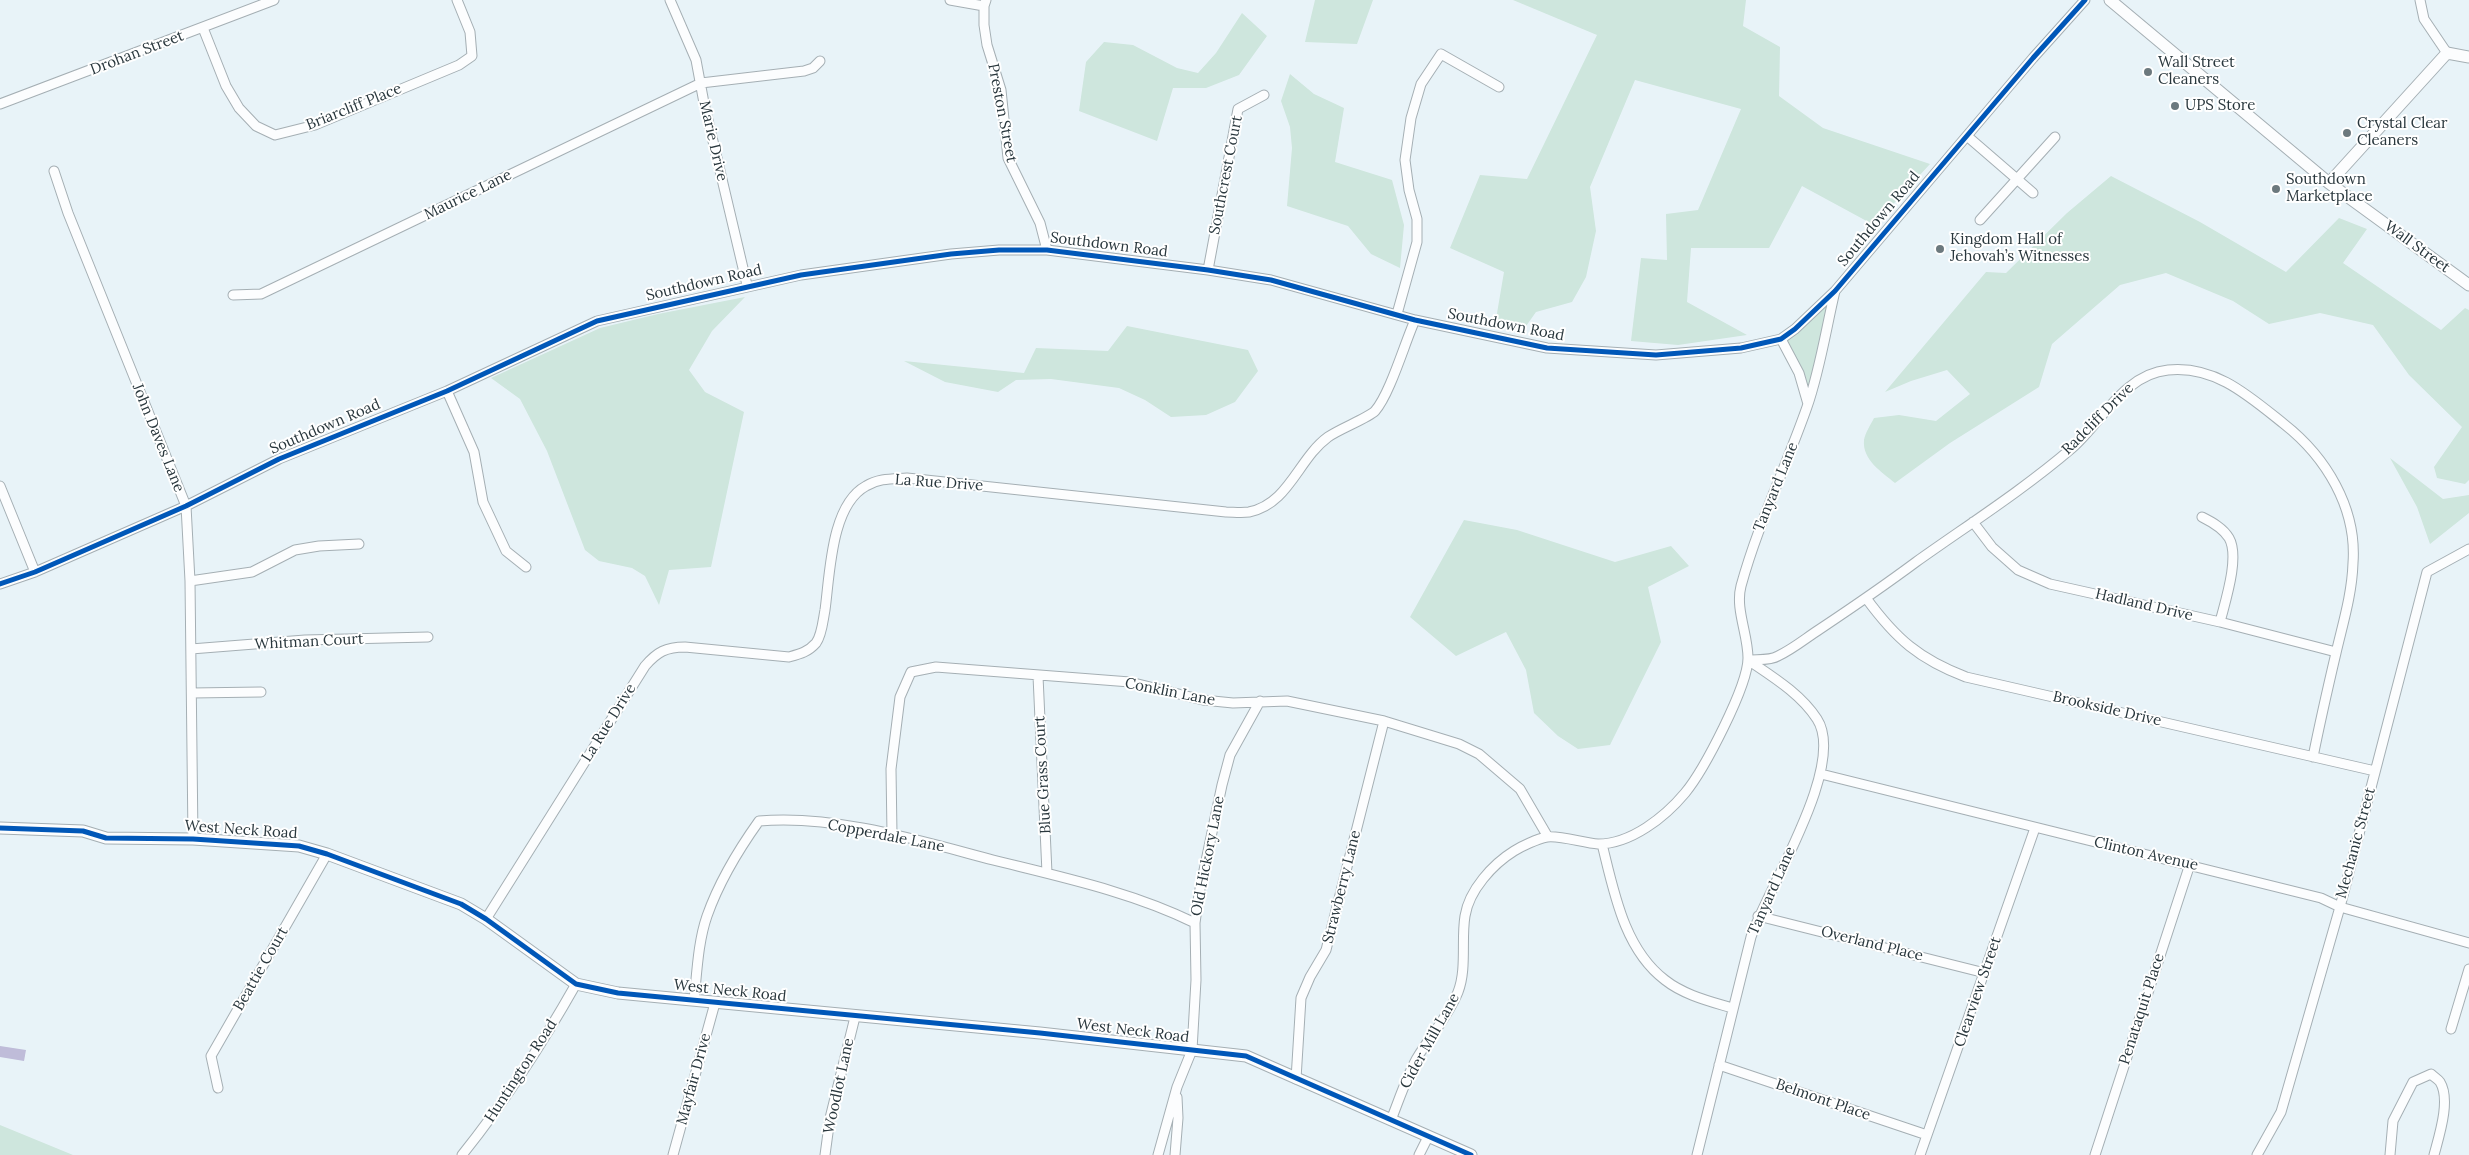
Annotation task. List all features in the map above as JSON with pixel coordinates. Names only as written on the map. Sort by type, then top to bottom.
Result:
[{"type":"street","name":"Briarcliff Place","points":[[202,28],[226,86],[238,108],[256,126],[275,135],[315,126],[459,65],[472,56],[470,32],[457,0]]},
{"type":"street","name":"Marie Drive","points":[[670,0],[696,60],[747,285]]},
{"type":"street","points":[[950,0],[985,3]]},
{"type":"street","name":"Southdown Road","points":[[0,584],[35,572],[186,506],[279,459],[447,391],[597,321],[747,285],[801,275],[951,254],[999,250],[1047,250],[1208,270],[1271,280],[1414,320],[1548,348],[1641,354],[1740,348],[1781,338],[1795,329],[1835,291],[2032,58],[2085,0]]},
{"type":"street","name":"Wall Street","points":[[2110,0],[2329,183],[2469,285]]},
{"type":"street","points":[[2420,0],[2424,19],[2448,53],[2469,57]]},
{"type":"street","name":"Drohan Street","points":[[0,104],[269,1]]},
{"type":"street","name":"Preston Street","points":[[985,3],[987,46],[995,66],[1005,111],[1008,158],[1014,174],[1022,183],[1040,223],[1047,250]]},
{"type":"street","points":[[2329,183],[2448,53]]},
{"type":"street","points":[[1398,314],[1417,242],[1417,219],[1409,190],[1405,160],[1411,118],[1421,84],[1441,54],[1498,87]]},
{"type":"street","name":"Maurice Lane","points":[[233,295],[261,294],[701,83],[804,72],[814,68],[820,60]]},
{"type":"street","name":"Southcrest Court","points":[[1208,270],[1238,109],[1264,94]]},
{"type":"street","points":[[1967,136],[2018,178],[2033,193]]},
{"type":"street","points":[[1980,220],[2055,137]]},
{"type":"street","name":"John Daves Lane","points":[[54,171],[68,213],[186,506],[190,581],[193,839]]},
{"type":"street","name":"Tanyard Lane","points":[[1744,677],[1748,660],[1746,632],[1740,604],[1740,590],[1756,537],[1808,404],[1835,291]]},
{"type":"street","name":"La Rue Drive","points":[[486,919],[645,666],[657,653],[670,647],[684,647],[789,657],[804,654],[817,641],[822,625],[838,523],[848,502],[865,486],[882,479],[907,478],[1226,512],[1248,512],[1268,504],[1285,490],[1314,450],[1327,438],[1348,424],[1374,412],[1384,395],[1414,320]]},
{"type":"street","points":[[1781,338],[1799,374],[1808,404]]},
{"type":"street","name":"Radcliff Drive","points":[[1748,660],[1775,658],[1866,598],[1973,522],[2072,449],[2089,432],[2117,397],[2137,381],[2166,370],[2200,371],[2228,382],[2295,432],[2319,458],[2336,484],[2346,507],[2352,534],[2354,562],[2349,600],[2312,757]]},
{"type":"street","points":[[447,391],[474,452],[483,502],[506,551],[526,568]]},
{"type":"street","points":[[0,486],[35,572]]},
{"type":"street","points":[[2202,517],[2222,531],[2229,539],[2232,547],[2230,577],[2220,622]]},
{"type":"street","name":"Hadland Drive","points":[[1973,522],[1992,547],[2018,570],[2050,584],[2220,622],[2336,652]]},
{"type":"street","points":[[190,581],[252,572],[275,563],[295,550],[320,546],[359,544]]},
{"type":"street","name":"Mechanic Street","points":[[2257,1155],[2281,1112],[2340,907],[2427,572],[2469,549]]},
{"type":"street","name":"Brookside Drive","points":[[1866,598],[1885,625],[1910,648],[1936,665],[1966,677],[2375,771]]},
{"type":"street","name":"Whitman Court","points":[[191,649],[305,640],[428,637]]},
{"type":"street","name":"Tanyard Lane","points":[[1697,1155],[1732,1008],[1758,916],[1801,828],[1821,774],[1825,744],[1818,721],[1792,692],[1748,660]]},
{"type":"street","name":"Conklin Lane","points":[[892,834],[891,770],[900,697],[910,672],[936,667],[1130,682],[1202,700],[1232,703],[1287,701],[1384,721],[1459,744],[1479,754],[1520,789],[1548,837]]},
{"type":"street","name":"Blue Grass Court","points":[[1038,676],[1047,873]]},
{"type":"street","name":"Cider Mill Lane","points":[[1391,1120],[1417,1059],[1448,1012],[1459,990],[1465,913],[1477,888],[1494,866],[1515,850],[1548,837],[1602,844],[1630,836],[1656,821],[1685,793],[1715,742],[1744,677]]},
{"type":"street","points":[[192,693],[261,692]]},
{"type":"street","name":"Old Hickory Lane","points":[[1158,1155],[1177,1087],[1192,1050],[1196,980],[1195,923],[1199,894],[1230,755],[1260,701]]},
{"type":"street","name":"Strawberry Lane","points":[[1296,1079],[1301,998],[1310,977],[1326,950],[1384,721]]},
{"type":"street","name":"Clinton Avenue","points":[[1821,774],[2321,898],[2340,907],[2469,943]]},
{"type":"street","name":"Copperdale Lane","points":[[694,1000],[699,953],[707,916],[741,845],[759,821],[782,819],[818,822],[892,834],[1047,873],[1147,903],[1195,923]]},
{"type":"street","name":"West Neck Road","points":[[0,828],[83,831],[106,838],[193,839],[299,846],[328,854],[461,904],[486,919],[576,984],[618,993],[855,1017],[1040,1033],[1246,1056],[1471,1155]]},
{"type":"street","name":"Clearview Street","points":[[1920,1155],[2035,828]]},
{"type":"street","points":[[1602,844],[1625,924],[1645,962],[1666,981],[1690,994],[1732,1008]]},
{"type":"street","name":"Beattie Court","points":[[218,1088],[211,1056],[328,854]]},
{"type":"street","name":"Penataquit Place","points":[[2095,1155],[2190,864]]},
{"type":"street","name":"Overland Place","points":[[1758,916],[1985,973]]},
{"type":"street","points":[[2452,1028],[2469,969]]},
{"type":"street","name":"Huntington Road","points":[[462,1155],[502,1106],[540,1048],[576,984]]},
{"type":"street","name":"Mayfair Drive","points":[[674,1155],[715,1003]]},
{"type":"street","name":"Woodlot Lane","points":[[826,1155],[830,1118],[855,1017]]},
{"type":"street","name":"Belmont Place","points":[[1719,1065],[1927,1135]]},
{"type":"street","points":[[2390,1155],[2393,1121],[2413,1082],[2431,1074],[2440,1082],[2444,1098],[2442,1124],[2434,1155]]},
{"type":"street","points":[[1175,1155],[1178,1118],[1177,1087]]},
{"type":"street","points":[[1419,1155],[1428,1137]]},
{"type":"green space","points":[[1315,0],[1373,0],[1357,44],[1305,42]]},
{"type":"green space","points":[[1513,0],[1746,0],[1743,26],[1780,47],[1779,96],[1823,128],[1930,164],[1874,225],[1802,186],[1769,248],[1691,248],[1687,302],[1747,335],[1678,345],[1631,341],[1641,258],[1667,260],[1666,214],[1698,210],[1741,109],[1635,80],[1590,187],[1596,231],[1586,277],[1572,302],[1536,312],[1524,329],[1495,325],[1504,272],[1450,248],[1480,175],[1527,179],[1597,35]]},
{"type":"green space","points":[[1242,13],[1267,36],[1239,75],[1206,88],[1173,88],[1157,141],[1079,111],[1086,62],[1104,42],[1133,45],[1177,68],[1198,73],[1216,53]]},
{"type":"green space","points":[[1290,74],[1314,94],[1344,108],[1335,162],[1392,180],[1404,225],[1400,268],[1371,254],[1348,226],[1287,206],[1292,148],[1290,127],[1281,101]]},
{"type":"green space","points":[[2111,176],[2200,222],[2286,272],[2339,218],[2367,229],[2343,263],[2441,330],[2465,308],[2469,310],[2469,480],[2465,484],[2437,478],[2434,467],[2462,427],[2409,375],[2373,325],[2320,313],[2269,324],[2233,301],[2166,273],[2120,285],[2052,344],[2039,387],[1950,443],[1895,483],[1884,474],[1874,465],[1866,454],[1864,447],[1865,437],[1874,418],[1899,415],[1936,421],[1970,394],[1947,370],[1911,381],[1885,392],[1986,272],[2006,273],[2067,213]]},
{"type":"green space","points":[[745,297],[712,331],[689,370],[705,392],[744,412],[711,567],[669,570],[659,605],[645,576],[632,568],[599,561],[585,550],[547,451],[520,399],[491,378],[600,328],[658,314]]},
{"type":"green space","points":[[1831,300],[1809,393],[1806,379],[1786,339],[1815,317]]},
{"type":"green space","points":[[1127,326],[1248,350],[1258,371],[1235,402],[1206,415],[1171,417],[1145,400],[1119,388],[1051,379],[1016,380],[998,392],[945,382],[904,361],[1024,373],[1036,348],[1108,351]]},
{"type":"green space","points":[[2390,458],[2443,499],[2469,495],[2469,513],[2430,544],[2417,507]]},
{"type":"green space","points":[[1464,520],[1517,530],[1615,562],[1671,546],[1689,566],[1648,587],[1661,642],[1610,745],[1578,749],[1558,736],[1534,713],[1526,670],[1506,632],[1456,656],[1410,617]]},
{"type":"green space","points":[[0,1125],[73,1155],[0,1155]]},
{"type":"shaded area","points":[[0,1046],[26,1050],[24,1061],[0,1057]]},
{"type":"cycle path","points":[[0,584],[35,572],[186,506],[279,459],[447,391],[597,321],[801,275],[951,254],[999,250],[1047,250],[1208,270],[1271,280],[1415,320],[1547,348],[1656,355],[1741,348],[1781,339],[1795,329],[1835,291],[2033,58],[2085,0]]},
{"type":"cycle path","points":[[0,828],[83,831],[106,838],[193,839],[299,846],[327,854],[461,904],[486,919],[576,984],[618,993],[1040,1033],[1246,1056],[1471,1155]]},
{"type":"place","name":"Wall Street Cleaners","points":[[2148,72]]},
{"type":"place","name":"UPS Store","points":[[2175,106]]},
{"type":"place","name":"Crystal Clear Cleaners","points":[[2347,133]]},
{"type":"place","name":"Southdown Marketplace","points":[[2276,189]]},
{"type":"place","name":"Kingdom Hall of Jehovah’s Witnesses","points":[[1940,249]]}]
